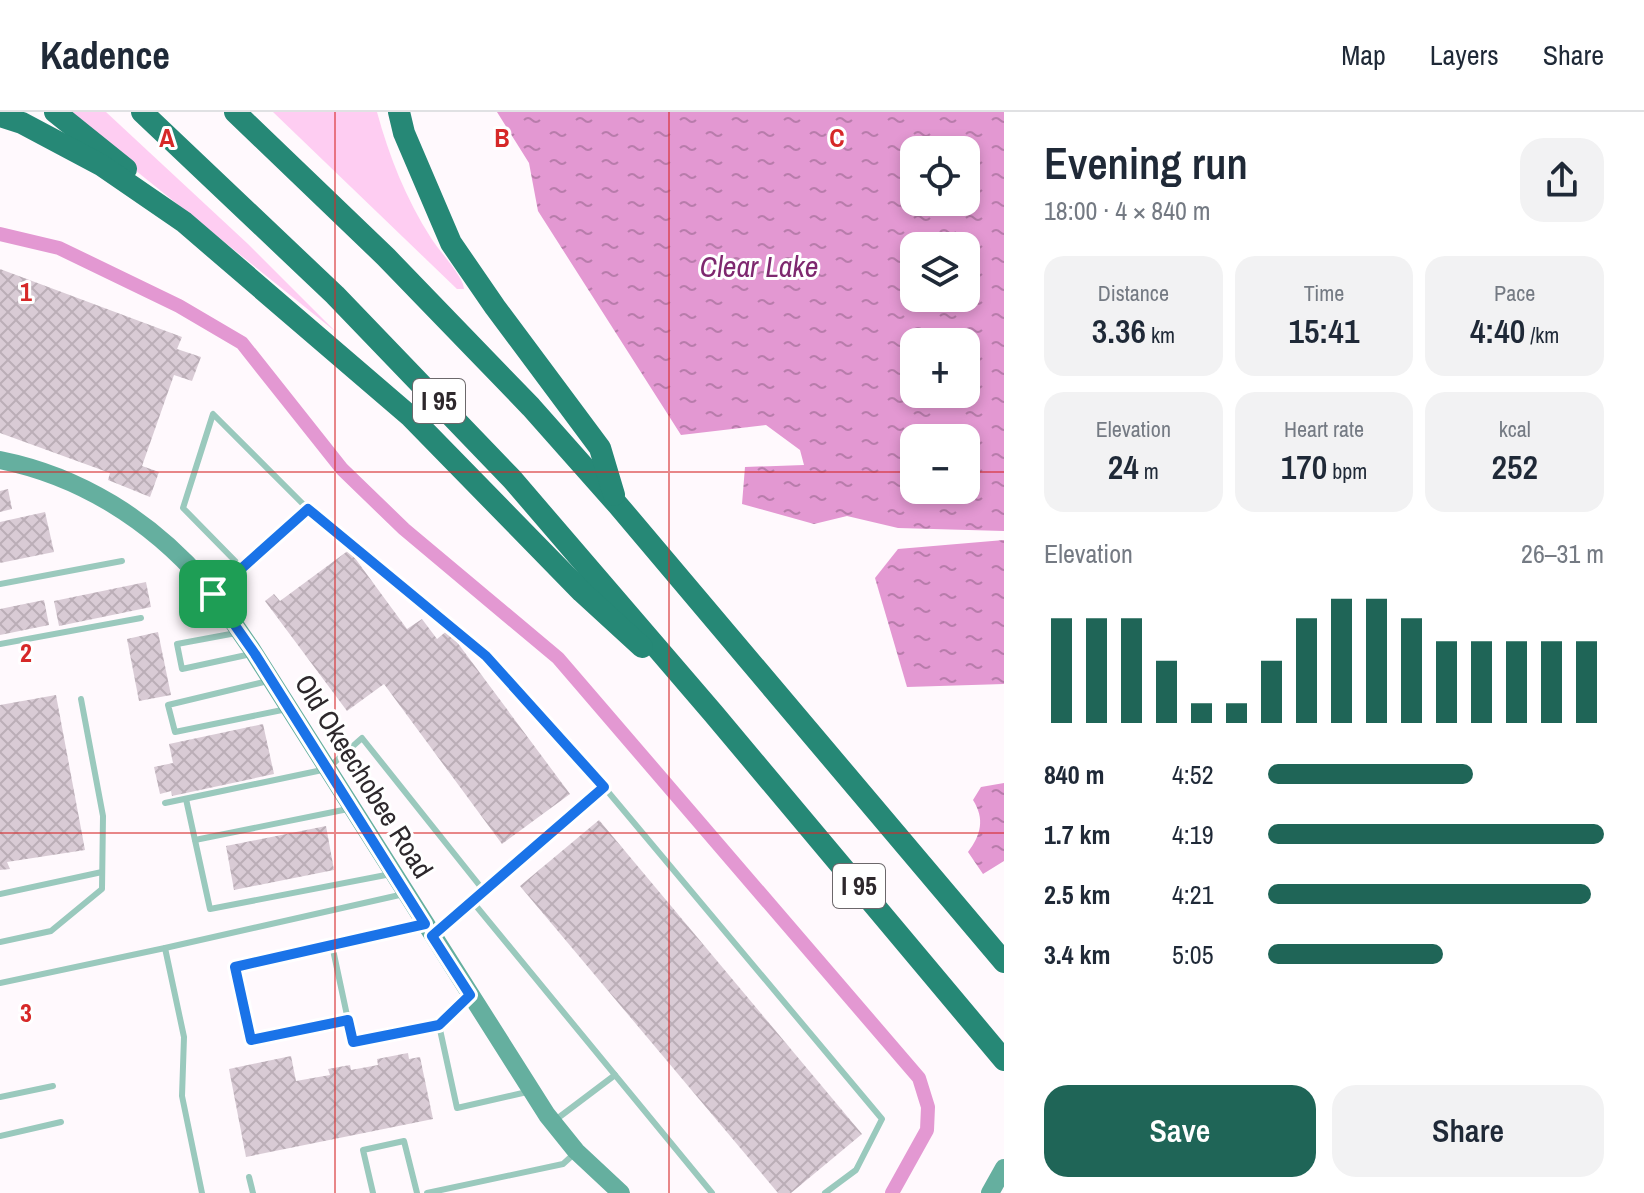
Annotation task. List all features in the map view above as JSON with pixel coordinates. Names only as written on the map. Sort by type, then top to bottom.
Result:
[{"type":"highway","points":[[55,112],[111,155],[184,222],[411,417],[582,592],[713,713]]},
{"type":"highway","name":"I 95","points":[[142,112],[299,259],[442,404],[563,537],[1004,1060]]},
{"type":"highway","name":"I 95","points":[[235,112],[459,331],[617,504],[1004,962]]},
{"type":"highway","points":[[399,112],[415,161],[451,243],[600,448],[617,504]]},
{"type":"highway","points":[[0,116],[22,123],[101,165],[184,222]]},
{"type":"street","name":"Old Okeechobee Road","points":[[0,460],[60,476],[120,509],[171,547],[213,594],[255,654],[552,1123],[576,1151],[621,1193]]},
{"type":"street","points":[[990,1193],[1004,1168]]},
{"type":"lane","points":[[242,568],[183,508],[213,414],[308,509],[486,656],[604,787],[882,1119],[856,1170],[825,1193]]},
{"type":"lane","points":[[213,594],[308,509]]},
{"type":"lane","points":[[0,584],[122,561]]},
{"type":"lane","points":[[0,644],[141,618]]},
{"type":"lane","points":[[239,632],[177,644],[182,669],[255,654]]},
{"type":"lane","points":[[271,680],[168,705],[175,732],[289,708]]},
{"type":"lane","points":[[0,942],[51,931],[102,889],[103,816],[81,699]]},
{"type":"lane","points":[[165,803],[327,769],[362,738],[484,891]]},
{"type":"lane","points":[[348,1020],[251,1040],[235,967],[332,945],[429,930],[472,901],[604,787]]},
{"type":"lane","points":[[186,799],[210,909],[392,874]]},
{"type":"lane","points":[[195,840],[352,809]]},
{"type":"lane","points":[[0,894],[102,872]]},
{"type":"lane","points":[[0,983],[405,894]]},
{"type":"lane","points":[[472,901],[712,1193]]},
{"type":"lane","points":[[332,945],[353,1042],[439,1025],[470,995]]},
{"type":"lane","points":[[165,948],[184,1037],[182,1096],[202,1193]]},
{"type":"lane","points":[[439,1025],[457,1108],[531,1091]]},
{"type":"lane","points":[[552,1123],[615,1075]]},
{"type":"lane","points":[[0,1097],[53,1086]]},
{"type":"lane","points":[[0,1136],[61,1122]]},
{"type":"lane","points":[[373,1193],[363,1150],[404,1141],[417,1193]]},
{"type":"lane","points":[[427,1193],[563,1164],[576,1151]]},
{"type":"lane","points":[[249,1177],[253,1193]]},
{"type":"shaded area","points":[[63,112],[106,112],[248,244],[336,332]]},
{"type":"shaded area","points":[[273,112],[377,112],[406,193],[464,289],[457,289]]},
{"type":"water","name":"Clear Lake","points":[[497,112],[1004,112],[1004,531],[898,528],[847,516],[814,524],[742,504],[745,467],[804,465],[800,450],[766,425],[681,435],[538,211],[529,163]]},
{"type":"water","points":[[1004,540],[1004,684],[907,687],[875,578],[898,549]]},
{"type":"water","points":[[1004,783],[1004,861],[983,874],[968,852],[980,827],[973,800],[981,787]]},
{"type":"building","points":[[0,269],[182,337],[177,349],[201,357],[192,381],[174,375],[142,466],[159,472],[150,497],[108,480],[110,473],[0,433]]},
{"type":"building","points":[[8,489],[12,509],[0,512],[0,491]]},
{"type":"building","points":[[45,512],[54,552],[0,563],[0,522]]},
{"type":"building","points":[[349,550],[407,629],[422,619],[437,639],[448,630],[570,794],[502,844],[384,684],[347,711],[265,601],[274,594],[280,601]]},
{"type":"building","points":[[146,582],[151,607],[59,626],[54,601]]},
{"type":"building","points":[[44,600],[49,625],[0,635],[0,609]]},
{"type":"building","points":[[158,632],[171,695],[139,701],[127,639]]},
{"type":"building","points":[[56,695],[85,850],[7,862],[10,869],[0,870],[0,705]]},
{"type":"building","points":[[263,724],[274,774],[172,796],[171,791],[160,794],[154,767],[173,763],[169,744]]},
{"type":"building","points":[[599,820],[862,1134],[791,1193],[778,1193],[520,886]]},
{"type":"building","points":[[326,826],[334,870],[234,890],[226,846]]},
{"type":"building","points":[[408,1053],[409,1059],[420,1057],[433,1119],[246,1157],[229,1069],[291,1056],[296,1081],[330,1075],[328,1069],[350,1065],[351,1070],[378,1065],[377,1059]]},
{"type":"waterway","points":[[0,234],[59,248],[179,306],[242,343],[342,469],[404,529],[558,658],[919,1078],[928,1107],[927,1130],[892,1193]]},
{"type":"route","points":[[308,509],[486,656],[604,787],[432,936],[470,995],[439,1025],[353,1042],[348,1020],[251,1040],[235,967],[425,924],[255,654],[213,594],[308,509]]}]
